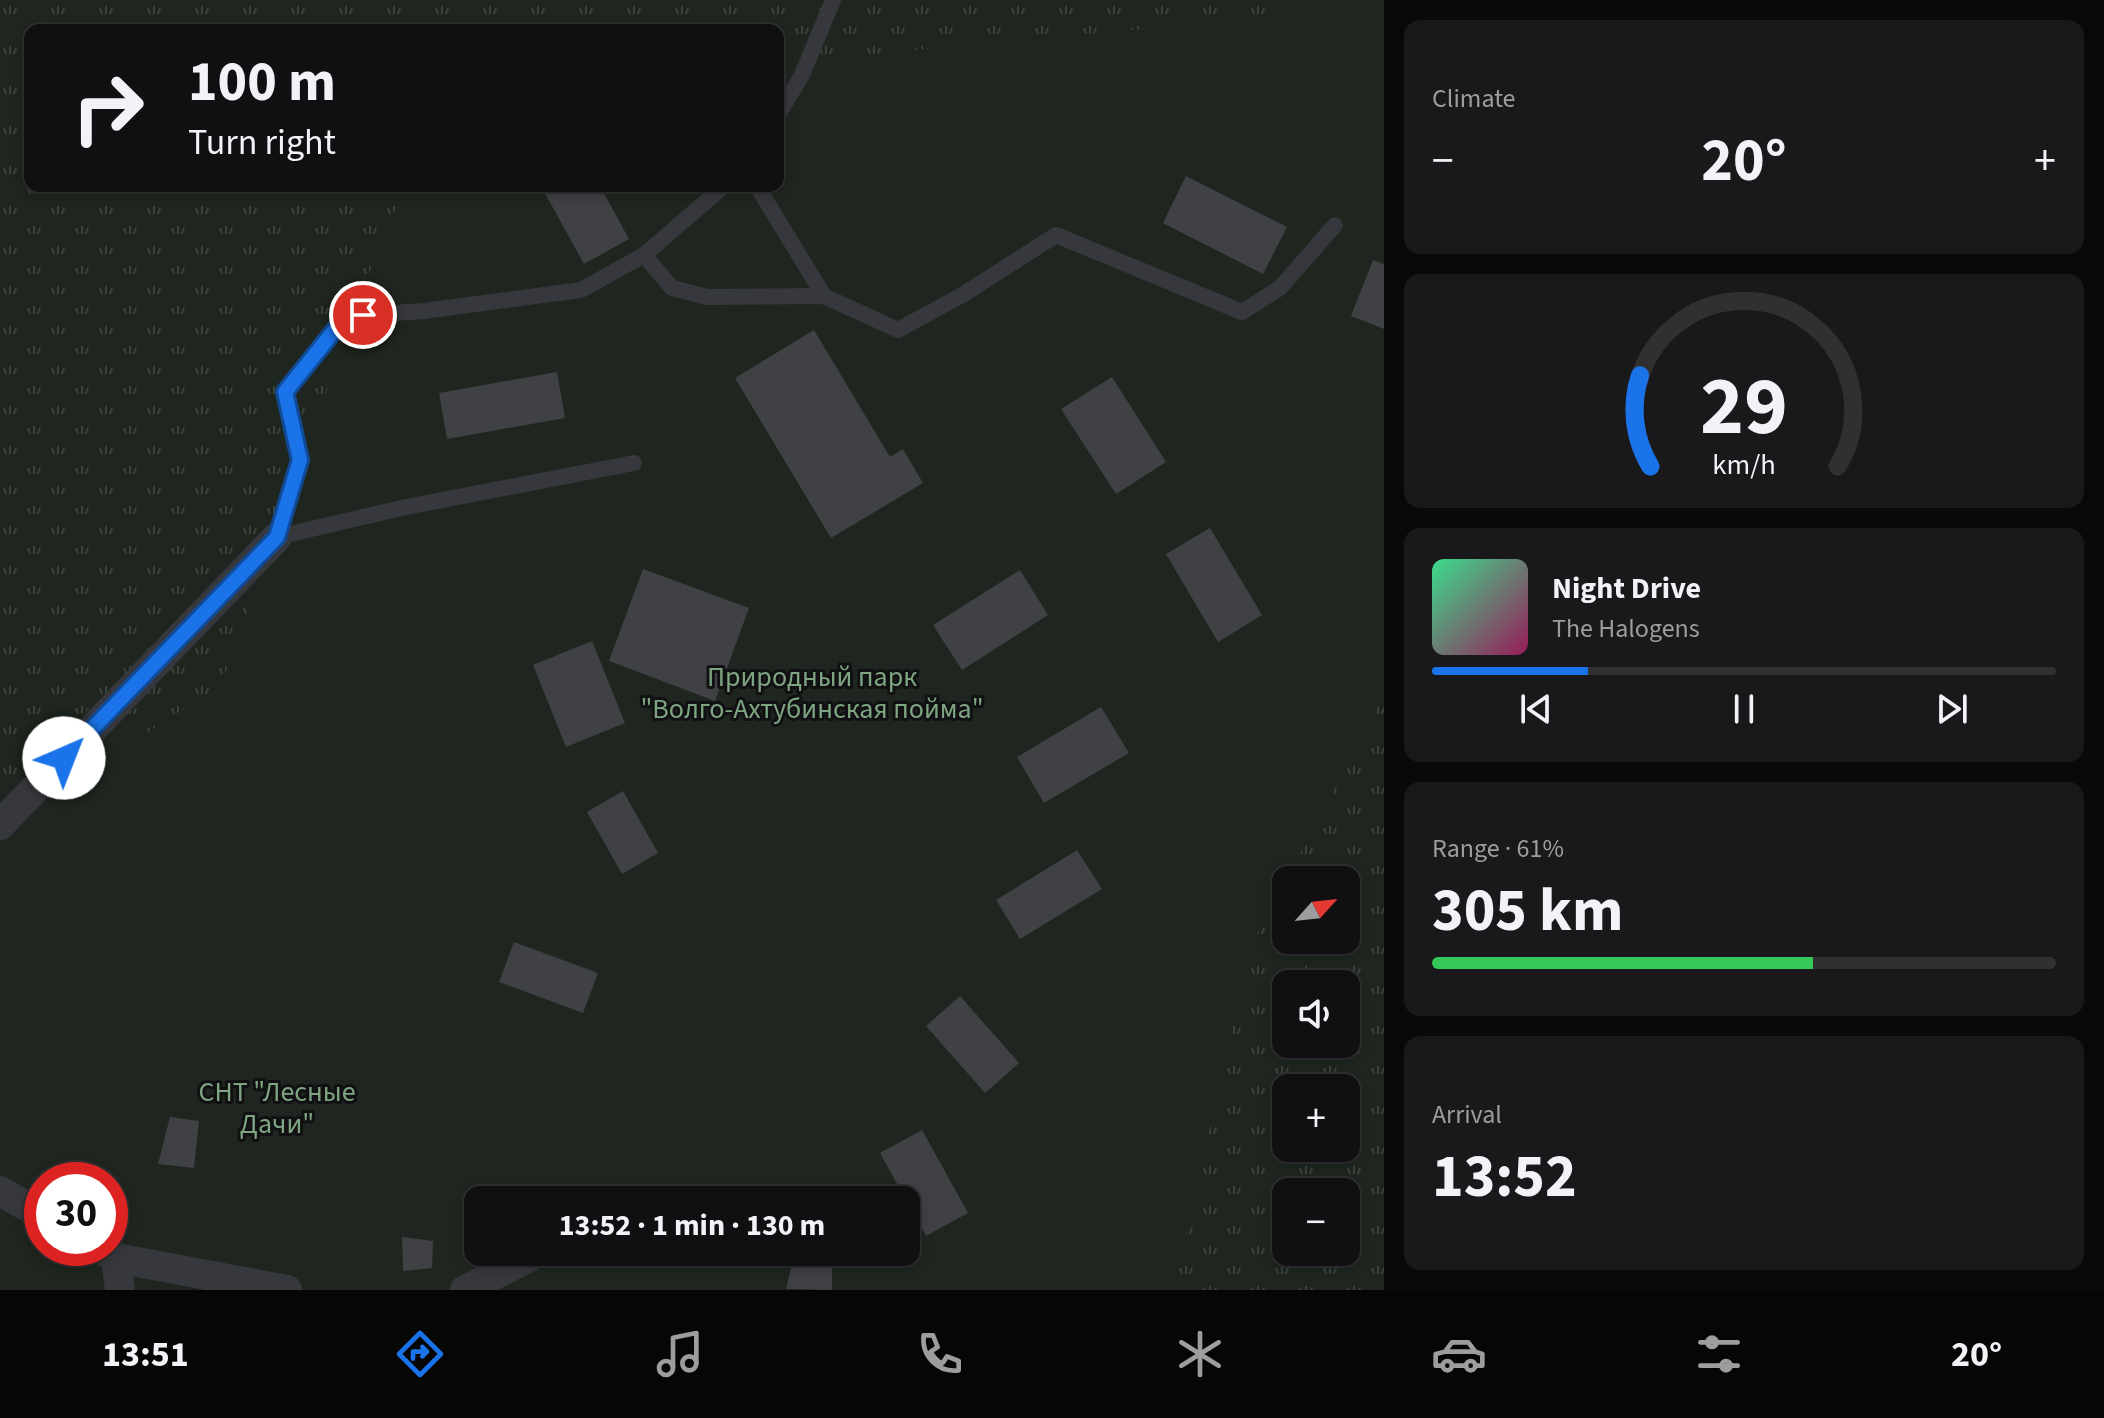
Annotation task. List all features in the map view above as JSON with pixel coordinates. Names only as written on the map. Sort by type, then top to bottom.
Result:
[{"type":"street","points":[[0,825],[277,537]]},
{"type":"street","points":[[0,1191],[24,1205]]},
{"type":"street","points":[[128,1257],[287,1290]]},
{"type":"street","points":[[112,1266],[120,1290]]},
{"type":"street","points":[[465,1290],[512,1266]]},
{"type":"lane","points":[[784,105],[802,75],[833,0]]},
{"type":"lane","points":[[634,463],[406,507],[277,537],[300,460],[285,392],[346,316],[424,311],[581,290],[644,255],[717,192]]},
{"type":"lane","points":[[761,192],[824,296]]},
{"type":"lane","points":[[644,255],[672,288],[707,297],[824,296],[898,330],[964,294],[1056,235],[1242,312],[1280,288],[1335,225]]},
{"type":"green space","name":"СНТ \"Лесные Дачи\"","points":[[0,0],[1384,0],[1384,1290],[0,1290]]},
{"type":"green space","name":"СНТ \"Лесные Дачи\"","points":[[1309,0],[1384,0],[1384,695],[1293,866],[1272,866],[1272,906],[1250,947],[1174,1290],[0,1290],[0,796],[94,704],[145,734],[221,685],[390,215],[423,192],[784,192],[784,62],[1258,18]]},
{"type":"building","points":[[1186,176],[1287,227],[1263,274],[1163,223]]},
{"type":"building","points":[[544,192],[603,192],[629,239],[584,264]]},
{"type":"building","points":[[1373,260],[1384,264],[1384,329],[1351,316]]},
{"type":"building","points":[[814,330],[890,457],[903,449],[923,483],[831,538],[735,378]]},
{"type":"building","points":[[557,372],[565,418],[447,439],[439,393]]},
{"type":"building","points":[[1112,377],[1166,462],[1116,494],[1061,409]]},
{"type":"building","points":[[1210,528],[1262,615],[1218,642],[1166,554]]},
{"type":"building","points":[[643,569],[749,608],[715,701],[609,661]]},
{"type":"building","points":[[1020,570],[1048,615],[962,670],[933,625]]},
{"type":"building","points":[[592,641],[625,723],[566,747],[533,665]]},
{"type":"building","points":[[1101,707],[1129,753],[1044,803],[1017,757]]},
{"type":"building","points":[[623,791],[658,853],[622,874],[587,812]]},
{"type":"building","points":[[1077,850],[1102,889],[1020,939],[996,900]]},
{"type":"building","points":[[514,942],[598,973],[583,1013],[499,982]]},
{"type":"building","points":[[960,996],[1019,1063],[985,1093],[926,1026]]},
{"type":"building","points":[[170,1117],[199,1121],[194,1168],[158,1164]]},
{"type":"building","points":[[922,1130],[968,1213],[926,1236],[920,1225],[920,1186],[898,1186],[880,1153]]},
{"type":"building","points":[[402,1237],[433,1241],[432,1268],[403,1271]]},
{"type":"building","points":[[792,1266],[832,1266],[832,1290],[786,1289]]},
{"type":"route","points":[[64,758],[277,537],[300,460],[285,392],[346,316],[363,315]]},
{"type":"park label","name":"Природный парк \"Волго-Ахтубинская пойма\"","points":[[812,692]]}]
